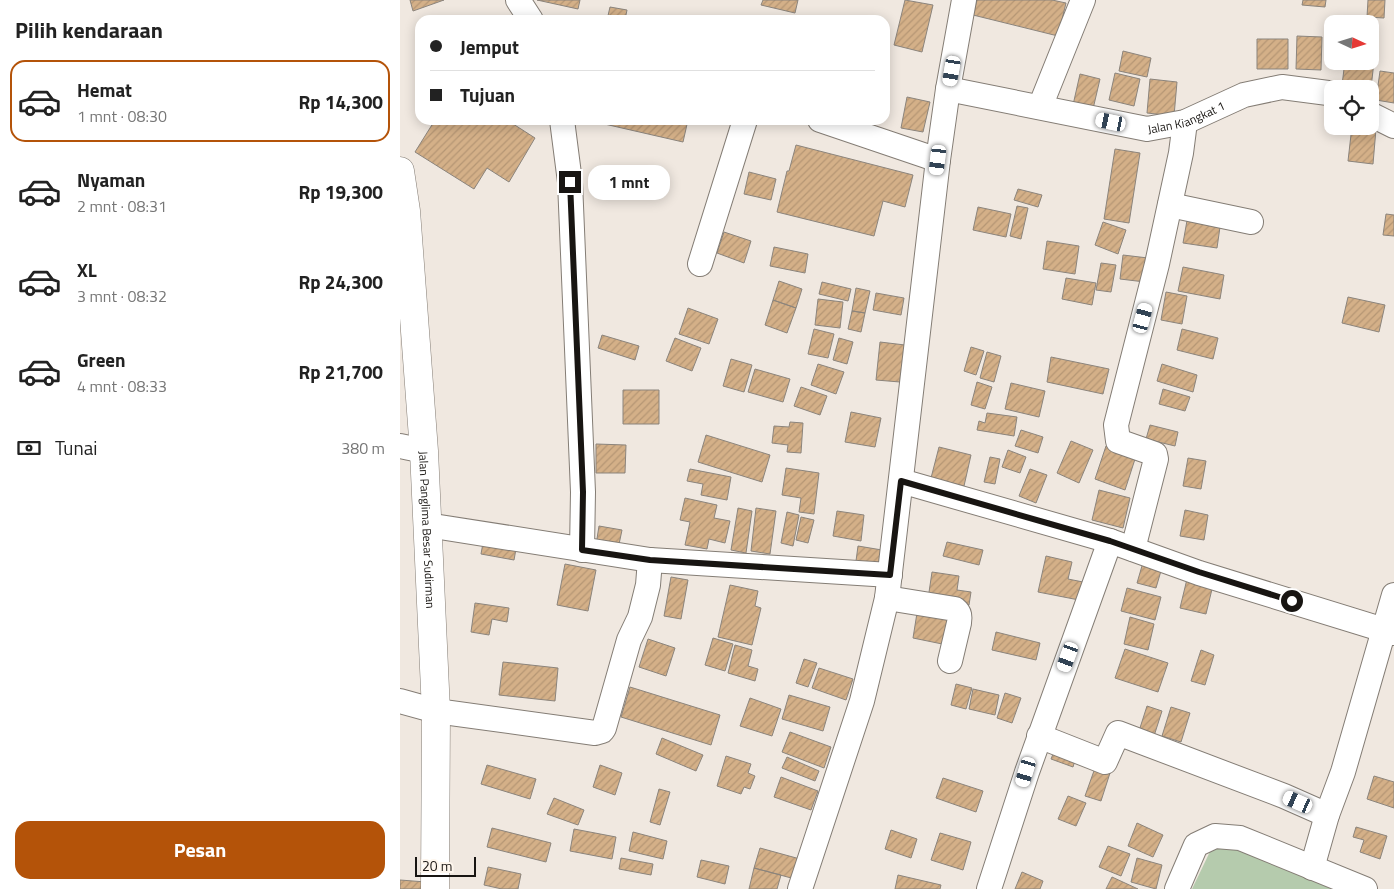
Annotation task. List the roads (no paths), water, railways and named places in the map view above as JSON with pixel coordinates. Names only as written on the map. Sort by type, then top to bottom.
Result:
[{"type":"main road","name":"Jalan Panglima Besar Sudirman","points":[[400,171],[406,210],[412,449],[427,525],[436,711],[435,889]]},
{"type":"street","points":[[518,0],[528,15]]},
{"type":"street","points":[[800,889],[862,701],[887,598],[938,160],[948,89],[964,0]]},
{"type":"street","points":[[1040,107],[1084,0]]},
{"type":"street","name":"Jalan Kiangkat 1","points":[[948,89],[1147,129],[1185,122],[1244,94],[1282,87],[1324,92]]},
{"type":"street","points":[[1379,118],[1394,126]]},
{"type":"street","points":[[1133,549],[1156,459],[1155,454],[1150,451],[1118,441],[1116,425],[1157,264],[1181,153],[1185,122]]},
{"type":"street","points":[[563,125],[570,192],[583,492],[582,550]]},
{"type":"street","points":[[700,264],[743,125]]},
{"type":"street","points":[[835,125],[938,160]]},
{"type":"street","points":[[1170,205],[1251,222]]},
{"type":"street","points":[[901,481],[1110,541],[1199,572],[1389,632]]},
{"type":"street","points":[[427,525],[650,560],[890,575]]},
{"type":"street","points":[[989,889],[1039,736],[1110,541]]},
{"type":"street","points":[[400,701],[436,711],[595,733],[602,731],[629,640],[640,617],[648,585],[650,560]]},
{"type":"street","points":[[1312,868],[1389,632],[1394,595]]},
{"type":"street","points":[[887,598],[958,611],[960,623],[950,661]]},
{"type":"street","points":[[1039,736],[1106,762],[1118,733],[1284,796],[1328,815]]},
{"type":"street","points":[[1177,889],[1196,845],[1215,836],[1240,838],[1365,889]]}]
